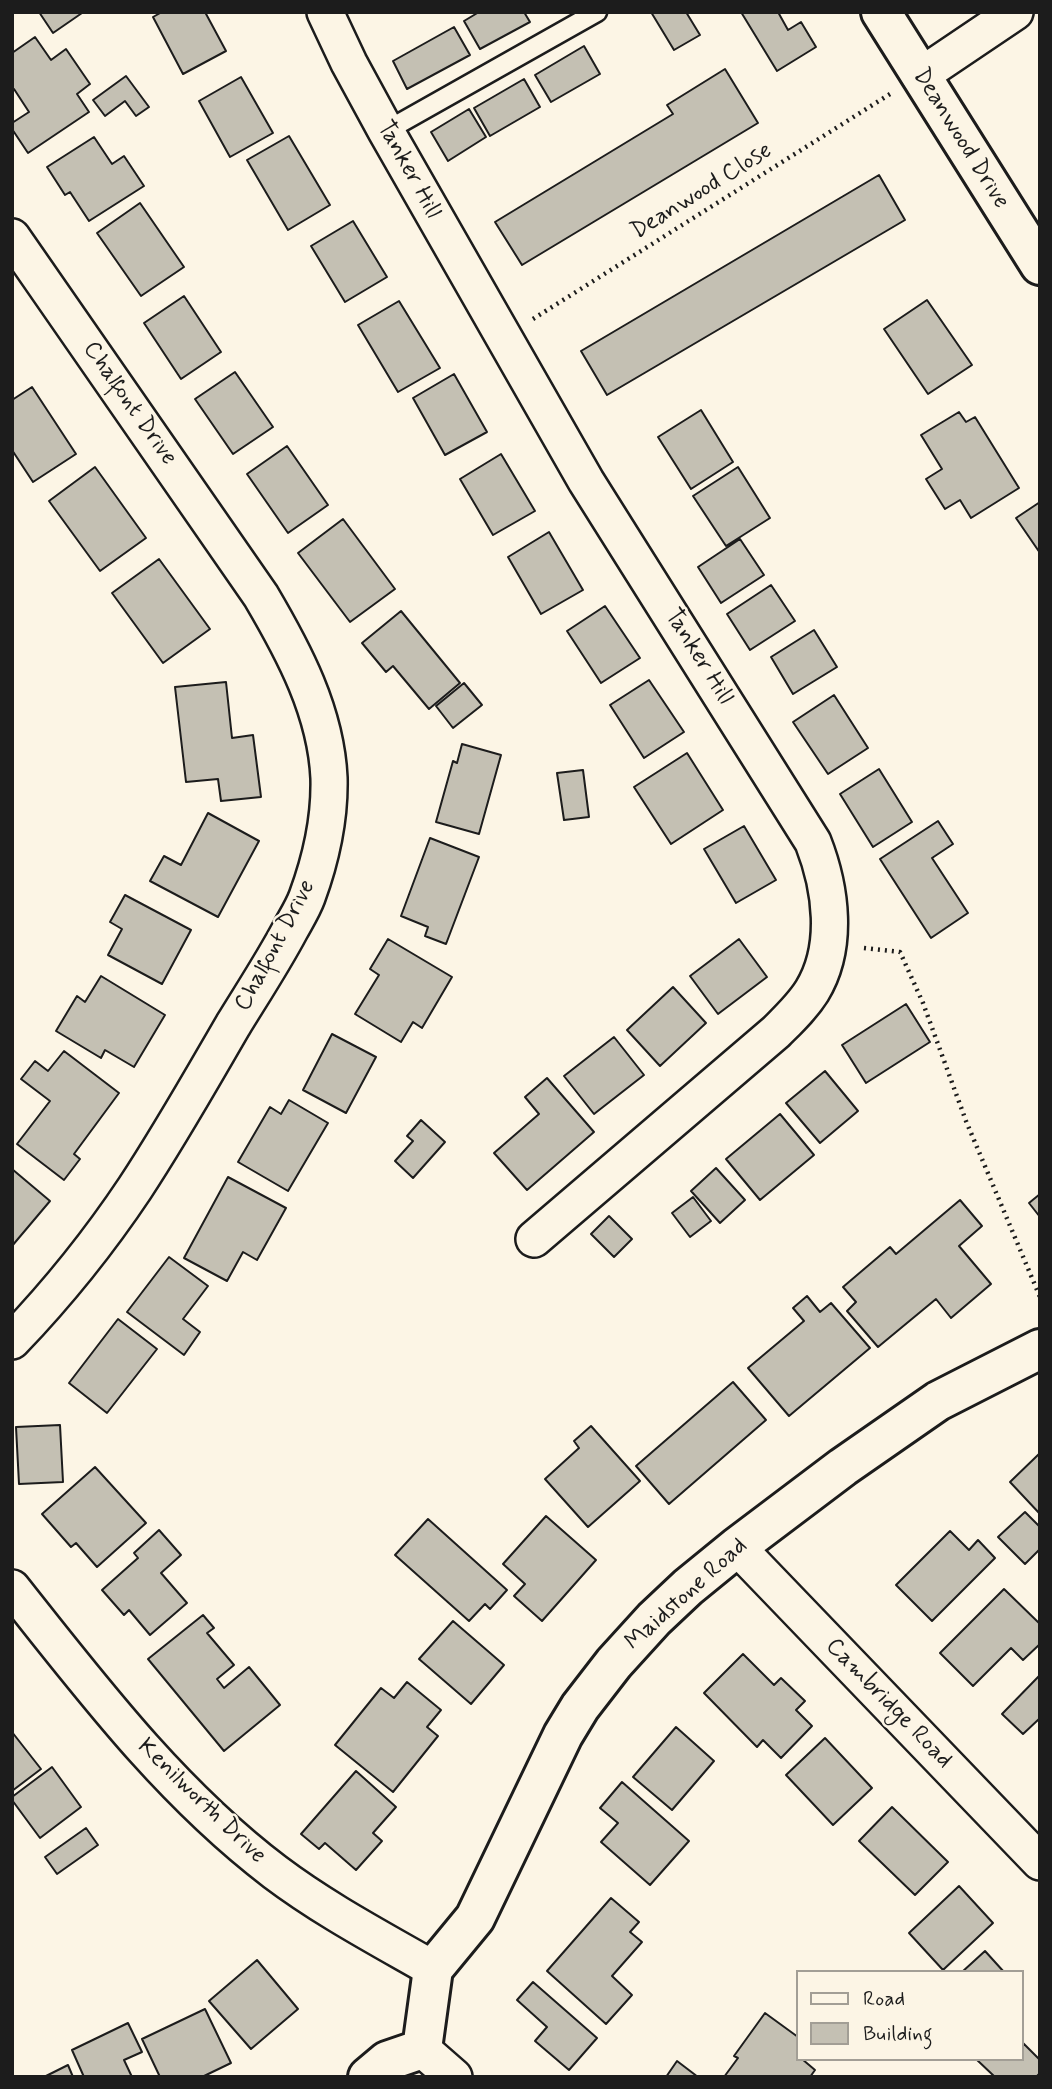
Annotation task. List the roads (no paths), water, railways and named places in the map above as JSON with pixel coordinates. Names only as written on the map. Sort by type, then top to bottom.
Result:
[{"type":"street","name":"Tanker Hill","points":[[325,12],[386,131],[586,481],[813,842],[828,891],[828,944],[823,965],[813,988],[791,1017],[534,1239]]},
{"type":"street","name":"Deanwood Drive","points":[[881,12],[1040,265]]},
{"type":"street","points":[[920,76],[1015,12]]},
{"type":"street","name":"Chalfont Drive","points":[[12,237],[231,552],[285,635],[305,678],[319,718],[326,748],[329,780],[326,821],[318,862],[306,900],[282,945],[133,1190],[67,1278],[12,1341]]},
{"type":"street","name":"Maidstone Road","points":[[433,1969],[475,1918],[542,1775],[580,1707],[614,1663],[654,1619],[737,1547],[843,1467],[939,1401],[1040,1349]]},
{"type":"street","name":"Cambridge Road","points":[[737,1547],[1040,1862]]},
{"type":"street","name":"Kenilworth Drive","points":[[12,1587],[127,1731],[209,1816],[287,1880],[365,1931],[433,1969]]},
{"type":"street","points":[[422,2049],[433,1969]]},
{"type":"street","points":[[368,2077],[387,2061],[422,2049]]},
{"type":"street","points":[[422,2049],[454,2077]]},
{"type":"lane","points":[[386,131],[597,12]]}]
